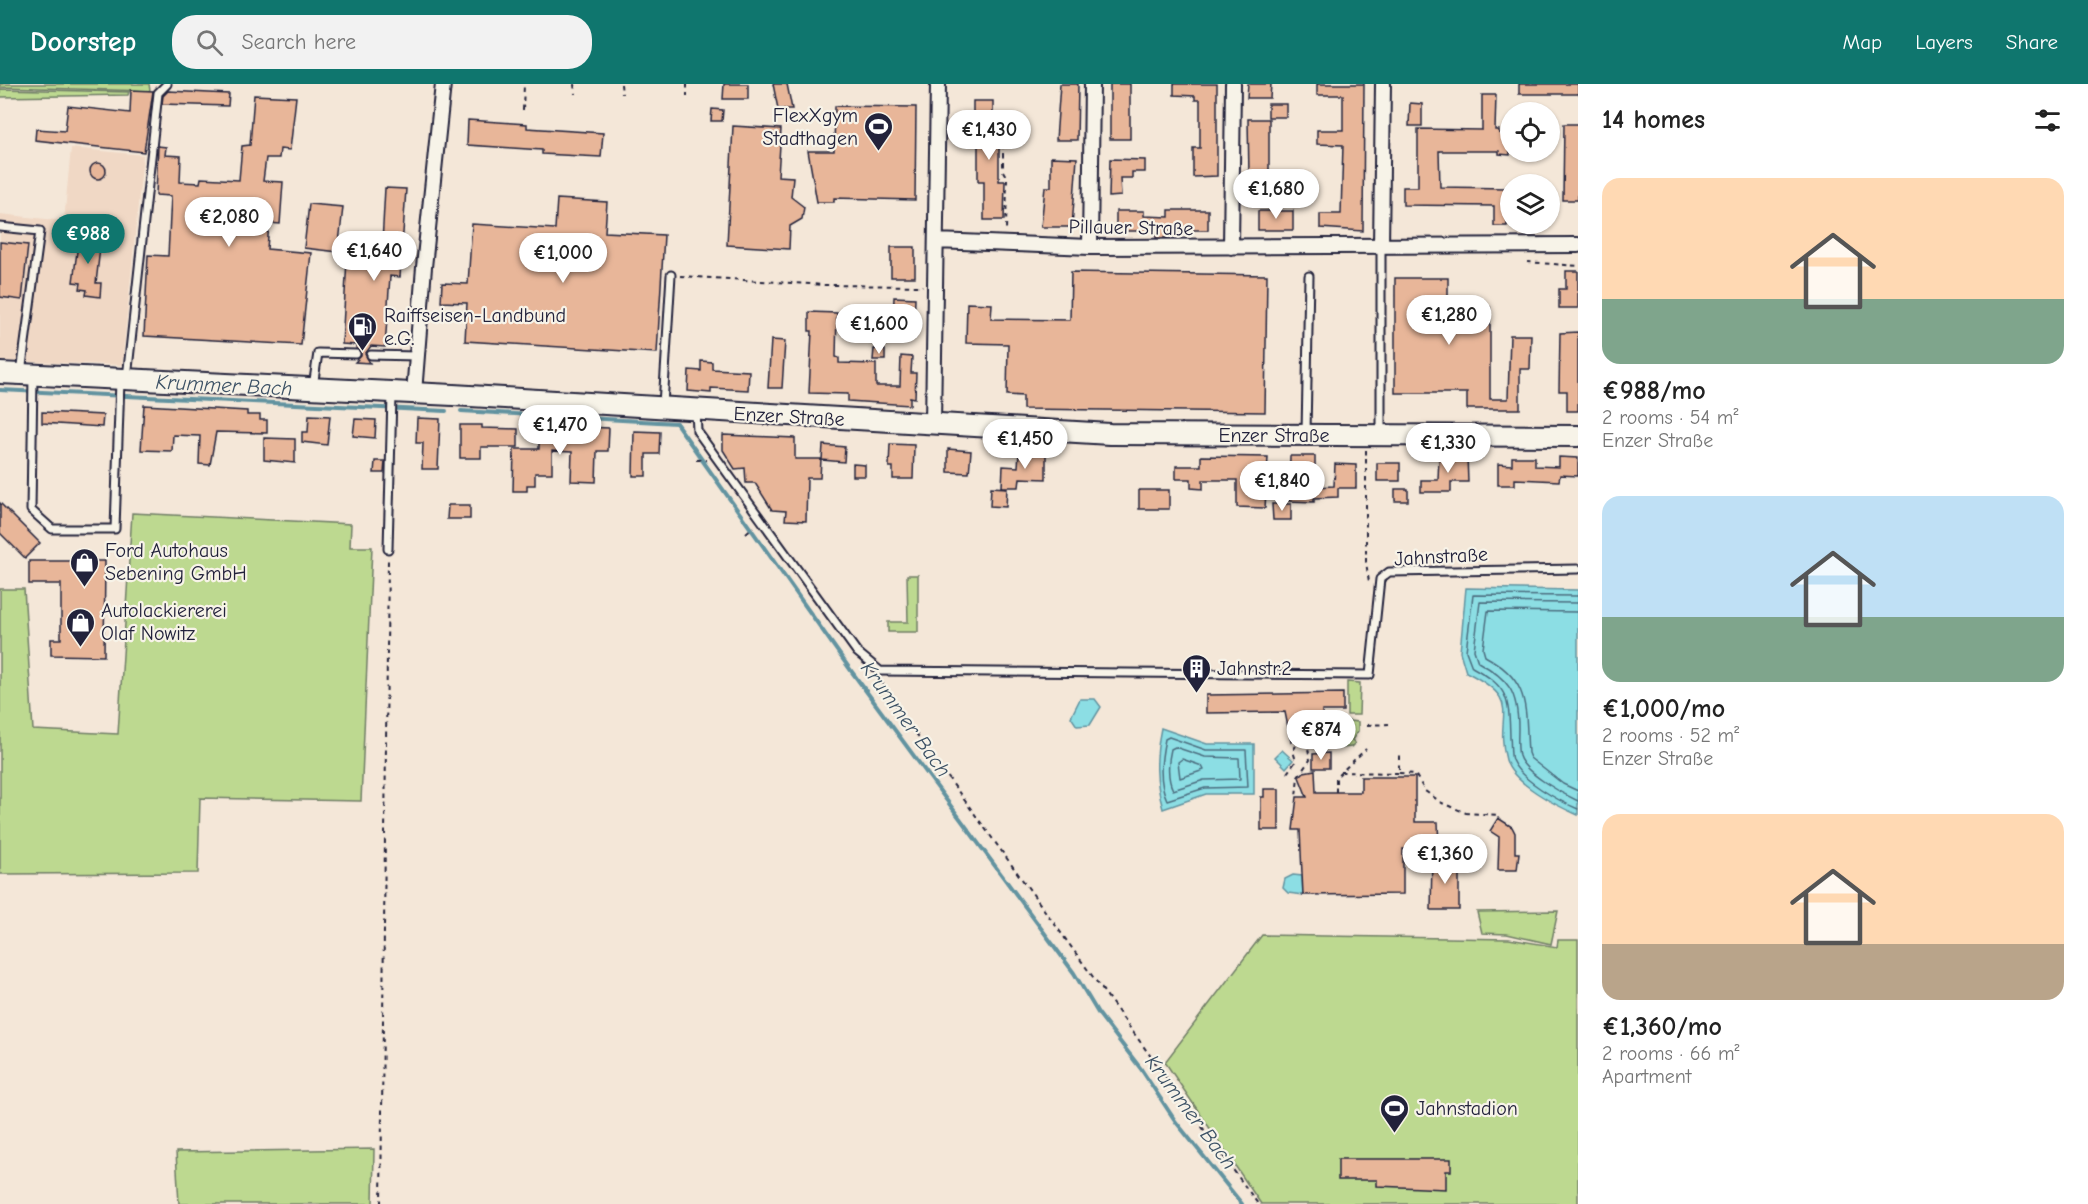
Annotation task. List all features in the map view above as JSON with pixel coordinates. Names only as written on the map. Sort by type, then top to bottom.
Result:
[{"type":"main road","name":"Enzer Straße","points":[[0,373],[30,381],[313,388],[392,402],[414,393],[1110,434],[1578,436]]},
{"type":"street","points":[[414,393],[443,84]]},
{"type":"street","points":[[933,424],[938,84]]},
{"type":"street","points":[[1090,247],[1092,84]]},
{"type":"street","points":[[1231,248],[1233,84]]},
{"type":"street","points":[[1381,247],[1383,84]]},
{"type":"street","name":"Pillauer Straße","points":[[936,241],[1090,247],[1231,248],[1578,245]]},
{"type":"lane","points":[[0,227],[40,231],[30,381],[31,510],[52,529],[116,529],[122,385],[158,93],[167,84]]},
{"type":"lane","points":[[1374,436],[1381,247]]},
{"type":"lane","points":[[663,407],[671,275]]},
{"type":"lane","points":[[1306,436],[1309,276]]},
{"type":"lane","points":[[313,388],[318,353],[356,354]]},
{"type":"lane","points":[[371,355],[417,357]]},
{"type":"lane","points":[[388,549],[392,402]]},
{"type":"lane","points":[[696,410],[697,431],[857,652],[880,671]]},
{"type":"lane","name":"Jahnstraße","points":[[880,671],[1370,675],[1380,579],[1389,572],[1578,569]]},
{"type":"path","points":[[523,110],[524,84]]},
{"type":"path","points":[[574,84],[575,94]]},
{"type":"path","points":[[621,84],[622,94]]},
{"type":"path","points":[[687,84],[687,96]]},
{"type":"path","points":[[1003,135],[1004,171],[1007,178],[1006,244]]},
{"type":"path","points":[[1527,262],[1578,266]]},
{"type":"path","points":[[671,275],[825,285],[935,286]]},
{"type":"path","points":[[1374,436],[1367,580],[1380,589]]},
{"type":"path","points":[[696,459],[705,460]]},
{"type":"path","points":[[746,533],[758,524]]},
{"type":"path","points":[[381,1204],[388,549]]},
{"type":"path","points":[[880,671],[882,685],[899,710],[1258,1204]]},
{"type":"path","points":[[1367,725],[1389,724]]},
{"type":"path","points":[[1287,773],[1296,761],[1293,751],[1300,738],[1308,748],[1310,760],[1298,776],[1296,797]]},
{"type":"path","points":[[1336,792],[1336,777],[1366,749]]},
{"type":"path","points":[[1399,753],[1399,774]]},
{"type":"path","points":[[1340,772],[1415,774],[1431,796],[1459,811],[1498,815]]},
{"type":"shaded area","points":[[71,148],[143,155],[122,365],[0,361],[0,214],[64,221]]},
{"type":"green space","points":[[0,84],[149,84],[150,91],[0,87]]},
{"type":"green space","points":[[0,89],[129,92],[128,95],[0,97]]},
{"type":"green space","points":[[132,513],[351,524],[350,547],[372,547],[361,801],[200,798],[198,873],[0,874],[0,589],[24,589],[33,730],[118,734]]},
{"type":"green space","points":[[907,575],[918,575],[918,632],[888,632],[888,622],[908,622]]},
{"type":"green space","points":[[1347,682],[1360,683],[1359,715],[1347,715]]},
{"type":"green space","points":[[1358,722],[1358,731],[1352,740],[1355,743],[1351,747],[1333,749],[1333,724]]},
{"type":"green space","points":[[1558,911],[1551,944],[1507,934],[1482,933],[1477,912]]},
{"type":"green space","name":"Jahnstadion","points":[[1262,935],[1509,939],[1557,947],[1558,940],[1578,940],[1578,1204],[1261,1204],[1165,1062]]},
{"type":"green space","points":[[374,1149],[373,1204],[179,1204],[176,1152]]},
{"type":"water","points":[[1466,588],[1578,590],[1578,815],[1536,793],[1510,769],[1503,744],[1502,701],[1496,692],[1484,682],[1466,672],[1460,652]]},
{"type":"water","points":[[1080,699],[1095,699],[1101,707],[1090,725],[1077,726],[1071,717]]},
{"type":"water","points":[[1161,728],[1207,744],[1254,744],[1254,794],[1206,794],[1163,809],[1158,788],[1157,769]]},
{"type":"water","points":[[1282,750],[1293,760],[1286,768],[1275,757]]},
{"type":"water","points":[[1293,875],[1302,876],[1303,895],[1288,893],[1283,888],[1285,879]]},
{"type":"building","points":[[724,84],[748,84],[748,99],[723,99]]},
{"type":"building","points":[[773,84],[787,84],[792,109],[778,109]]},
{"type":"building","points":[[1060,84],[1078,84],[1077,140],[1056,140]]},
{"type":"building","points":[[1110,84],[1130,84],[1130,139],[1110,139]]},
{"type":"building","points":[[1174,84],[1217,84],[1217,176],[1193,177],[1193,148],[1200,148],[1200,100],[1195,100],[1195,96],[1174,95]]},
{"type":"building","points":[[1248,84],[1271,84],[1270,98],[1247,98]]},
{"type":"building","points":[[1317,84],[1364,84],[1363,231],[1320,228],[1320,214],[1341,214],[1343,145],[1317,144],[1317,130],[1343,130],[1343,95],[1317,95]]},
{"type":"building","points":[[1519,84],[1578,84],[1578,94],[1519,94]]},
{"type":"building","points":[[131,90],[153,91],[144,152],[35,140],[36,129],[65,131],[68,106],[130,113]]},
{"type":"building","points":[[168,91],[229,94],[228,106],[162,104],[163,96]]},
{"type":"building","points":[[254,95],[296,97],[290,150],[280,149],[279,158],[266,158],[263,181],[283,182],[280,224],[269,223],[267,249],[311,253],[301,345],[144,336],[148,255],[168,256],[171,196],[156,195],[158,146],[166,147],[165,155],[181,156],[180,182],[200,183],[201,178],[239,180],[242,146],[250,145]]},
{"type":"building","points":[[1482,95],[1496,95],[1495,130],[1499,130],[1500,133],[1500,154],[1499,151],[1439,151],[1440,187],[1500,188],[1500,226],[1494,226],[1494,206],[1403,205],[1403,187],[1418,187],[1418,129],[1482,130]]},
{"type":"building","points":[[973,101],[993,101],[993,141],[999,141],[999,181],[1005,181],[1004,220],[984,220],[984,181],[978,181],[978,141],[973,141]]},
{"type":"building","points":[[1410,103],[1422,104],[1422,126],[1409,126]]},
{"type":"building","points":[[1268,104],[1286,104],[1286,117],[1268,117]]},
{"type":"building","points":[[835,106],[916,107],[915,200],[834,198],[834,202],[817,202],[808,151],[834,151]]},
{"type":"building","points":[[712,109],[723,110],[722,121],[711,121]]},
{"type":"building","points":[[1248,119],[1269,119],[1269,175],[1249,175]]},
{"type":"building","points":[[468,120],[527,124],[527,128],[603,133],[601,157],[542,154],[542,150],[467,145]]},
{"type":"building","points":[[1564,124],[1578,124],[1578,200],[1563,200]]},
{"type":"building","points":[[733,126],[781,129],[778,176],[793,177],[791,197],[804,207],[802,219],[790,226],[789,249],[727,245]]},
{"type":"building","points":[[1051,157],[1077,158],[1072,227],[1041,227],[1045,187],[1051,187]]},
{"type":"building","points":[[1110,159],[1145,160],[1145,172],[1132,172],[1132,178],[1120,178],[1121,196],[1109,197]]},
{"type":"building","points":[[98,163],[104,165],[106,171],[104,177],[98,179],[92,177],[90,171],[92,165]]},
{"type":"building","points":[[385,188],[406,189],[400,277],[390,276],[385,347],[371,346],[365,354],[370,363],[355,362],[361,356],[361,351],[356,348],[356,345],[342,344],[347,260],[381,262]]},
{"type":"building","points":[[557,199],[607,202],[605,232],[664,235],[657,353],[465,341],[467,303],[441,302],[442,283],[468,284],[472,224],[555,229]]},
{"type":"building","points":[[309,204],[343,207],[338,252],[304,248]]},
{"type":"building","points":[[1169,210],[1208,210],[1208,230],[1166,230],[1167,238],[1156,238],[1156,231],[1116,231],[1116,211],[1144,211],[1144,216],[1169,217]]},
{"type":"building","points":[[1258,211],[1293,211],[1293,230],[1258,230]]},
{"type":"building","points":[[79,236],[101,239],[96,283],[101,283],[100,297],[86,295],[87,290],[80,289],[81,283],[73,282]]},
{"type":"building","points":[[0,242],[28,245],[22,300],[0,297]]},
{"type":"building","points":[[891,247],[915,247],[915,277],[891,277]]},
{"type":"building","points":[[1566,271],[1578,271],[1578,308],[1559,308],[1559,289],[1566,289]]},
{"type":"building","points":[[1071,272],[1267,275],[1265,412],[1023,409],[1023,396],[1007,395],[1008,344],[966,343],[967,303],[992,304],[991,319],[1070,320]]},
{"type":"building","points":[[1395,278],[1448,278],[1448,307],[1490,307],[1490,399],[1508,399],[1510,335],[1531,335],[1530,369],[1520,369],[1520,409],[1467,409],[1467,393],[1395,393]]},
{"type":"building","points":[[894,297],[915,298],[914,322],[893,322]]},
{"type":"building","points":[[809,312],[837,313],[836,357],[839,358],[839,363],[876,364],[876,386],[900,386],[901,356],[912,357],[911,373],[916,373],[915,398],[910,397],[910,405],[848,401],[848,394],[809,393],[812,331],[809,331]]},
{"type":"building","points":[[1578,332],[1578,411],[1567,411],[1567,391],[1559,391],[1560,333]]},
{"type":"building","points":[[771,340],[785,341],[782,388],[768,388]]},
{"type":"building","points":[[874,349],[885,350],[885,360],[873,360]]},
{"type":"building","points":[[701,361],[712,362],[712,369],[749,371],[748,390],[711,388],[711,393],[688,391],[689,370],[701,371]]},
{"type":"building","points":[[144,405],[247,411],[247,415],[260,415],[260,420],[267,420],[267,433],[216,432],[210,465],[199,464],[200,436],[173,435],[172,451],[141,450]]},
{"type":"building","points":[[42,412],[103,415],[102,427],[42,423]]},
{"type":"building","points":[[309,415],[330,416],[327,445],[302,442],[302,432],[308,432]]},
{"type":"building","points":[[417,418],[440,419],[438,469],[422,469],[423,443],[416,443]]},
{"type":"building","points":[[355,419],[376,420],[375,438],[353,436]]},
{"type":"building","points":[[460,425],[518,429],[518,447],[481,447],[481,458],[460,458]]},
{"type":"building","points":[[539,426],[564,426],[564,439],[585,440],[585,427],[609,428],[608,451],[597,451],[596,482],[571,481],[572,452],[552,451],[552,473],[535,473],[535,485],[527,485],[527,491],[513,491],[514,449],[539,449]]},
{"type":"building","points":[[634,431],[660,432],[659,454],[646,454],[646,476],[633,476]]},
{"type":"building","points":[[723,435],[795,438],[795,459],[821,459],[820,478],[807,478],[806,521],[785,520],[786,511],[772,510],[755,483],[746,483],[745,468],[735,469],[723,450]]},
{"type":"building","points":[[264,438],[295,439],[295,463],[264,460]]},
{"type":"building","points":[[890,444],[914,445],[913,479],[893,479],[893,467],[889,467]]},
{"type":"building","points":[[823,445],[845,447],[844,462],[822,460]]},
{"type":"building","points":[[948,449],[971,451],[969,473],[948,472]]},
{"type":"building","points":[[1019,453],[1046,454],[1046,479],[1020,478],[1019,487],[1002,487],[1003,466],[1018,467]]},
{"type":"building","points":[[1201,456],[1268,457],[1265,508],[1237,507],[1237,480],[1203,480],[1203,489],[1191,488],[1191,479],[1176,479],[1176,466],[1201,466]]},
{"type":"building","points":[[1290,456],[1315,456],[1315,487],[1334,486],[1335,464],[1356,465],[1356,488],[1338,488],[1338,497],[1314,498],[1314,502],[1289,501]]},
{"type":"building","points":[[1439,456],[1467,456],[1468,482],[1451,482],[1451,492],[1421,492],[1421,480],[1438,480]]},
{"type":"building","points":[[1512,457],[1535,457],[1535,466],[1559,467],[1559,457],[1578,458],[1578,476],[1560,475],[1559,481],[1515,479],[1515,485],[1498,485],[1498,464],[1512,465]]},
{"type":"building","points":[[375,461],[385,461],[384,473],[374,473]]},
{"type":"building","points":[[1377,463],[1400,463],[1400,481],[1377,481]]},
{"type":"building","points":[[853,464],[865,465],[865,476],[853,476]]},
{"type":"building","points":[[991,487],[1007,488],[1006,507],[990,506]]},
{"type":"building","points":[[1395,489],[1408,489],[1408,501],[1395,501]]},
{"type":"building","points":[[1139,490],[1169,490],[1169,509],[1139,509]]},
{"type":"building","points":[[0,503],[40,543],[25,558],[0,533]]},
{"type":"building","points":[[1272,504],[1291,504],[1291,520],[1273,520]]},
{"type":"building","points":[[448,505],[470,505],[470,519],[447,519]]},
{"type":"building","points":[[29,561],[105,561],[104,656],[51,655],[51,639],[61,639],[61,584],[29,584]]},
{"type":"building","points":[[1343,693],[1343,711],[1322,711],[1324,735],[1311,747],[1299,734],[1291,742],[1285,712],[1206,713],[1206,695]]},
{"type":"building","points":[[1329,753],[1329,768],[1313,768],[1313,754]]},
{"type":"building","points":[[1315,770],[1316,792],[1361,792],[1361,777],[1415,777],[1415,822],[1438,822],[1439,848],[1403,849],[1403,894],[1303,895],[1300,830],[1293,830],[1297,797],[1307,797],[1299,777],[1304,772]]},
{"type":"building","points":[[1264,789],[1279,789],[1279,830],[1261,830],[1261,797],[1264,797]]},
{"type":"building","points":[[1498,818],[1512,827],[1515,833],[1515,853],[1519,853],[1517,870],[1498,870],[1499,837],[1490,831]]},
{"type":"building","points":[[1432,859],[1459,860],[1459,910],[1431,910]]},
{"type":"building","points":[[1338,1159],[1451,1159],[1451,1171],[1446,1171],[1446,1189],[1377,1186],[1377,1180],[1338,1180]]},
{"type":"waterway","name":"Krummer Bach","points":[[0,390],[446,411]]},
{"type":"waterway","name":"Krummer Bach","points":[[461,411],[676,423],[852,672],[1074,973],[1098,1013],[1141,1069],[1176,1122],[1242,1204]]},
{"type":"place","name":"FlexXgym Stadthagen","points":[[879,152]]},
{"type":"place","name":"Raiffseisen-Landbund e.G.","points":[[363,352]]},
{"type":"place","name":"Ford Autohaus Sebening GmbH","points":[[84,588]]},
{"type":"place","name":"Autolackiererei Olaf Nowitz","points":[[80,648]]},
{"type":"place","name":"Jahnstr.2","points":[[1196,694]]},
{"type":"place","name":"Jahnstadion","points":[[1395,1134]]}]
